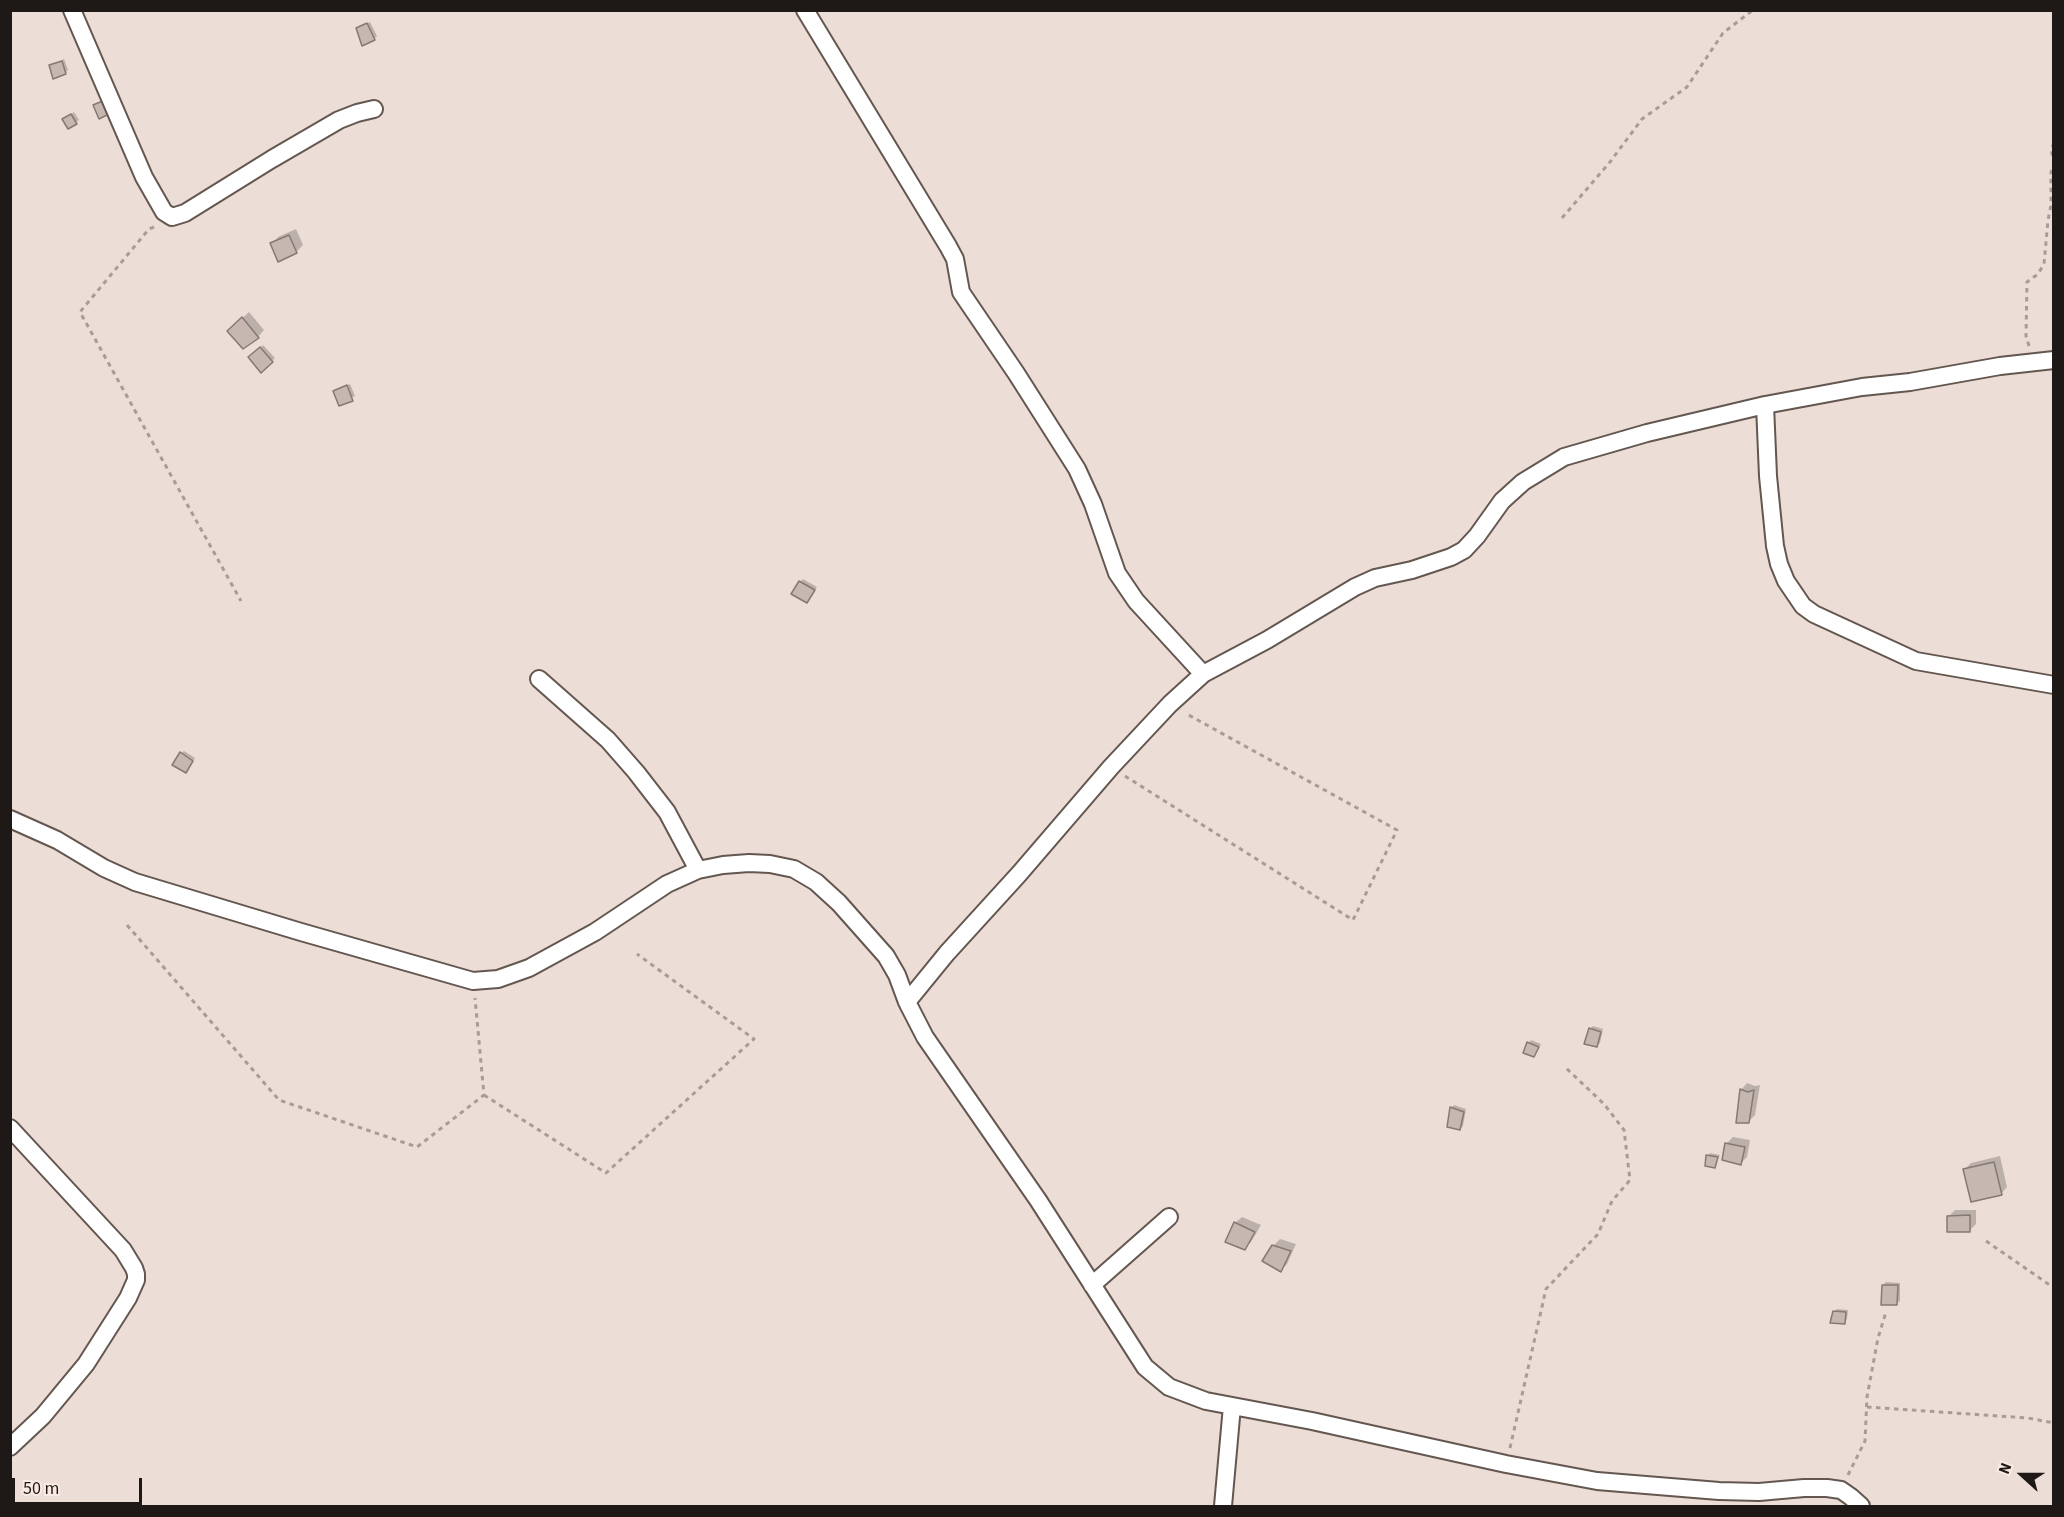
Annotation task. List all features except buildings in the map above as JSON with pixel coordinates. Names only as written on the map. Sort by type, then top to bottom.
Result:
[{"type":"street","points":[[72,10],[144,177],[164,212],[172,217],[185,213],[339,120],[357,112],[374,109]]},
{"type":"street","points":[[805,10],[948,246],[955,259],[961,292],[1077,469],[1093,504],[1117,573],[1136,601],[1203,674]]},
{"type":"street","points":[[907,1002],[946,953],[1019,874],[1111,767],[1170,704],[1203,674],[1277,634],[1355,587],[1375,578],[1412,570],[1451,557],[1464,550],[1502,501],[1523,482],[1564,457],[1765,405],[1862,387],[2054,360]]},
{"type":"street","points":[[1765,405],[1768,476],[1775,546],[1786,581],[1803,606],[1814,614],[1916,661],[2054,685]]},
{"type":"street","points":[[539,679],[608,740],[636,772],[668,812],[698,870]]},
{"type":"street","points":[[10,819],[57,840],[105,868],[135,882],[473,981],[498,979],[529,969],[595,932],[667,884],[698,870],[740,863],[770,864],[794,869],[816,882],[839,903],[886,956],[925,1036],[1038,1200],[1145,1367],[1169,1387],[1206,1401],[1597,1481],[1759,1492],[1804,1488],[1840,1490],[1861,1506]]},
{"type":"street","points":[[10,1128],[123,1250],[134,1268],[136,1280],[128,1298],[74,1381],[44,1416],[10,1447]]},
{"type":"street","points":[[1092,1285],[1169,1217]]},
{"type":"street","points":[[1223,1506],[1232,1406]]},
{"type":"path","points":[[1562,218],[1610,162],[1642,119],[1687,87],[1723,33],[1753,10]]},
{"type":"path","points":[[2034,362],[2026,336],[2027,282],[2038,274],[2044,264],[2051,205],[2051,173],[2054,162],[2051,150],[2054,143]]},
{"type":"path","points":[[172,217],[149,229],[80,312],[241,601]]},
{"type":"path","points":[[1111,767],[1353,920],[1397,830],[1170,704]]},
{"type":"path","points":[[127,925],[279,1100],[417,1147],[484,1095]]},
{"type":"path","points":[[484,1095],[606,1173],[754,1039],[637,954]]},
{"type":"path","points":[[473,981],[484,1095]]},
{"type":"path","points":[[1506,1464],[1546,1289],[1598,1234],[1612,1200],[1630,1180],[1624,1130],[1604,1104],[1566,1068]]},
{"type":"path","points":[[1986,1241],[2054,1288]]},
{"type":"path","points":[[1840,1490],[1865,1441],[1867,1397],[1878,1338],[1886,1312]]},
{"type":"path","points":[[1867,1407],[2028,1418],[2054,1423]]}]
